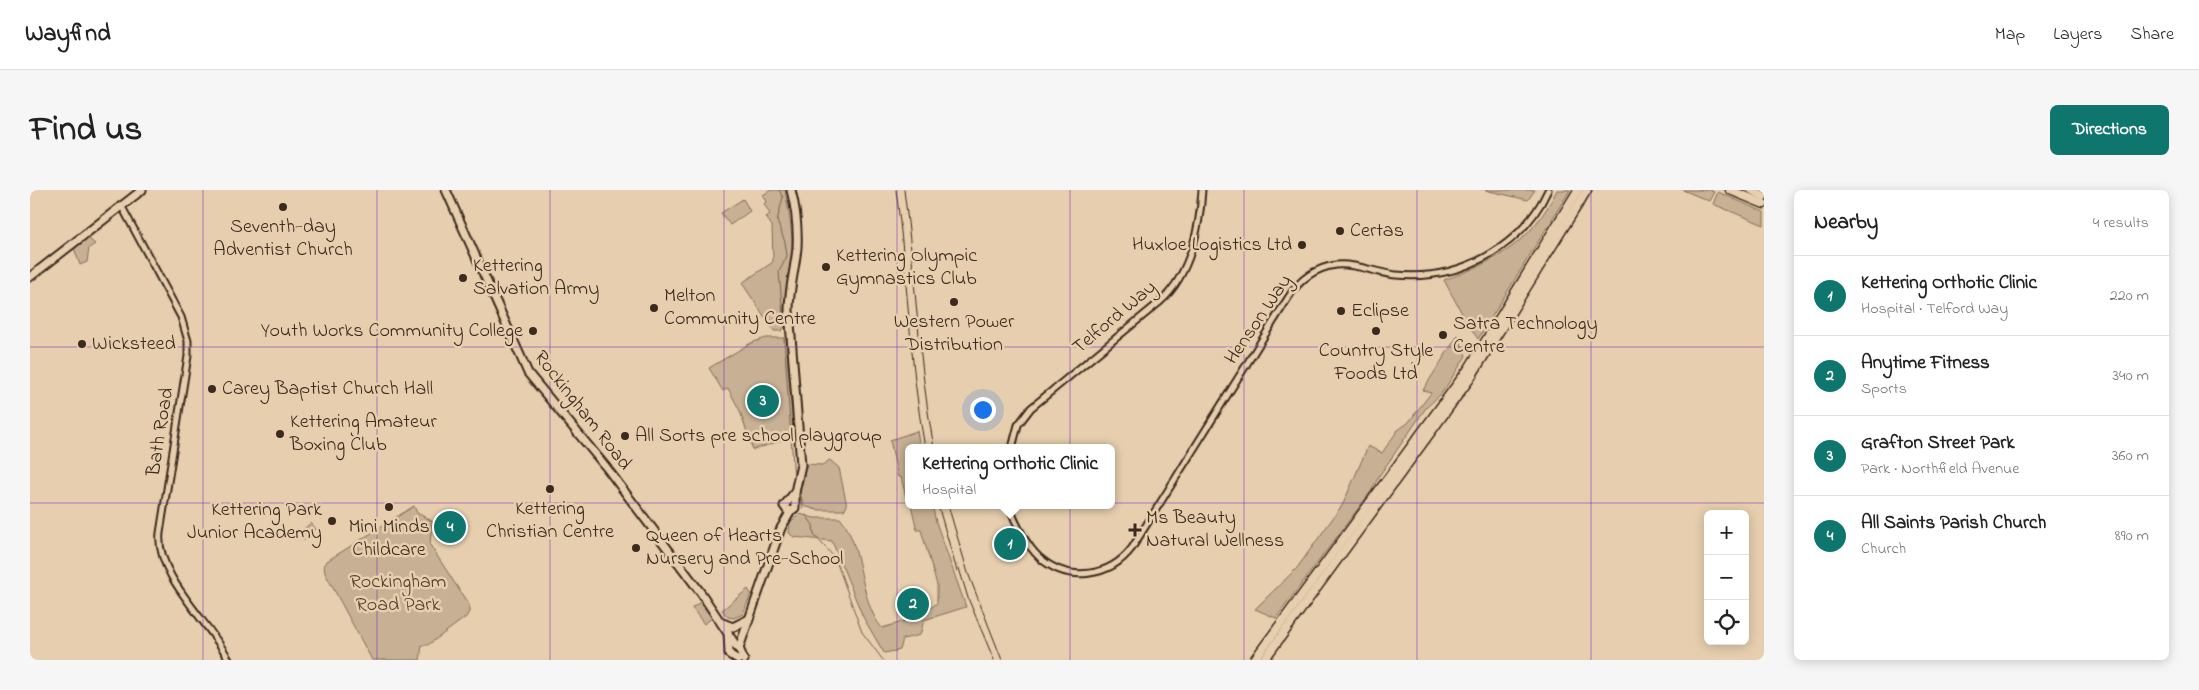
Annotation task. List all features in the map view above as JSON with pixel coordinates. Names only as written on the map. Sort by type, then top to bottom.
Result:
[{"type":"highway","points":[[1254,660],[1469,368],[1578,190]]},
{"type":"highway","points":[[1264,660],[1469,380],[1587,190]]},
{"type":"highway","points":[[1730,190],[1764,204]]},
{"type":"highway","points":[[1752,190],[1764,196]]},
{"type":"main road","points":[[30,277],[142,190]]},
{"type":"main road","name":"Rockingham Road","points":[[446,190],[528,373],[580,434],[721,621],[728,631],[736,652]]},
{"type":"main road","points":[[736,652],[789,511],[784,506],[791,502],[800,474],[789,310],[790,286],[797,247],[796,217],[791,190]]},
{"type":"main road","points":[[721,621],[733,627],[749,619]]},
{"type":"street","name":"Telford Way","points":[[1013,444],[1018,425],[1031,408],[1161,301],[1176,286],[1195,236],[1202,190]]},
{"type":"street","name":"Henson Way","points":[[1010,509],[1034,551],[1044,561],[1060,570],[1083,574],[1098,572],[1116,564],[1129,553],[1292,292],[1306,276],[1320,269],[1343,264],[1390,274],[1413,276],[1441,273],[1471,265],[1495,252],[1516,234],[1532,217],[1548,190]]},
{"type":"street","name":"Bath Road","points":[[121,206],[181,317],[188,341],[188,353],[160,533],[161,553],[172,576],[229,660]]},
{"type":"green space","points":[[771,190],[785,190],[792,238],[784,316],[785,327],[781,331],[774,331],[742,283],[773,262],[772,226],[766,217],[770,214],[764,204],[767,201],[763,195]]},
{"type":"green space","points":[[1485,190],[1535,190],[1528,200]]},
{"type":"green space","points":[[1557,190],[1570,190],[1478,339],[1444,280],[1480,265],[1511,247],[1536,223]]},
{"type":"green space","points":[[1683,190],[1710,190],[1714,192],[1709,201]]},
{"type":"green space","points":[[1718,192],[1764,212],[1764,225],[1713,204]]},
{"type":"green space","points":[[743,199],[750,211],[730,225],[721,213]]},
{"type":"green space","points":[[85,239],[89,239],[95,244],[89,248],[87,262],[80,265],[74,248]]},
{"type":"green space","points":[[1458,335],[1466,356],[1442,393],[1426,408],[1379,476],[1372,490],[1276,618],[1255,609],[1297,568],[1343,504],[1368,446],[1382,453],[1398,430],[1408,423],[1431,393],[1423,390]]},
{"type":"green space","points":[[766,338],[786,339],[793,429],[786,439],[753,450],[740,411],[728,388],[723,391],[709,368],[751,343]]},
{"type":"green space","points":[[917,431],[919,444],[905,444],[905,493],[901,477],[898,477],[890,440]]},
{"type":"green space","points":[[830,460],[839,468],[847,506],[844,510],[817,510],[804,506],[800,493],[807,464],[822,465]]},
{"type":"green space","name":"Rockingham Road Park","points":[[414,506],[417,513],[432,521],[430,545],[469,605],[469,612],[466,617],[428,645],[422,645],[420,660],[372,660],[325,573],[324,566],[327,561]]},
{"type":"green space","points":[[912,509],[933,509],[966,607],[924,620],[920,635],[903,639],[900,650],[884,653],[863,617],[832,541],[794,537],[789,533],[790,522],[800,514],[814,518],[840,518],[848,530],[853,543],[869,603],[874,616],[882,628],[919,617],[937,603],[937,585],[921,530],[917,530]]},
{"type":"green space","points":[[311,523],[316,529],[304,540],[298,534]]},
{"type":"green space","points":[[748,589],[751,594],[743,614],[734,618],[728,617],[722,610]]},
{"type":"green space","points":[[700,602],[712,618],[704,624],[692,608]]},
{"type":"waterway","points":[[779,190],[783,197],[777,221],[785,242],[787,256],[779,272],[784,326]]},
{"type":"waterway","points":[[784,338],[794,478]]},
{"type":"waterway","points":[[800,495],[803,508]]},
{"type":"waterway","points":[[806,515],[813,525],[814,535],[835,558],[862,632],[883,660]]},
{"type":"railway","points":[[896,190],[915,384],[924,444]]},
{"type":"railway","points":[[904,190],[924,384],[933,444]]},
{"type":"railway","points":[[939,509],[957,571]]},
{"type":"railway","points":[[949,509],[968,573],[1002,660]]},
{"type":"railway","points":[[958,565],[968,598],[994,660]]},
{"type":"place","name":"Seventh-day Adventist Church","points":[[283,207]]},
{"type":"place","name":"Certas","points":[[1340,231]]},
{"type":"place","name":"Huxloe Logistics Ltd","points":[[1302,245]]},
{"type":"place","name":"Kettering Olympic Gymnastics Club","points":[[826,267]]},
{"type":"place","name":"Kettering Salvation Army","points":[[463,278]]},
{"type":"place","name":"Western Power Distribution","points":[[954,302]]},
{"type":"place","name":"Melton Community Centre","points":[[654,308]]},
{"type":"place","name":"Eclipse","points":[[1341,311]]},
{"type":"place","name":"Youth Works Community College","points":[[533,331]]},
{"type":"place","name":"Country Style Foods Ltd","points":[[1376,331]]},
{"type":"place","name":"Satra Technology Centre","points":[[1443,335]]},
{"type":"place","name":"Wicksteed","points":[[82,344]]},
{"type":"place","name":"Carey Baptist Church Hall","points":[[212,389]]},
{"type":"place","name":"Grafton Street Park","points":[[763,401]]},
{"type":"place","name":"Kettering Amateur Boxing Club","points":[[280,434]]},
{"type":"place","name":"All Sorts pre school playgroup","points":[[625,436]]},
{"type":"place","name":"Kettering Christian Centre","points":[[550,489]]},
{"type":"place","name":"Mini Minds Childcare","points":[[389,507]]},
{"type":"place","name":"Kettering Park Junior Academy","points":[[332,521]]},
{"type":"place","name":"All Saints Parish Church","points":[[450,527]]},
{"type":"place","name":"Ms Beauty Natural Wellness","points":[[1135,530]]},
{"type":"place","name":"Kettering Orthotic Clinic","points":[[1010,544]]},
{"type":"place","name":"Queen of Hearts Nursery and Pre-School","points":[[636,548]]},
{"type":"place","name":"Anytime Fitness","points":[[913,604]]}]
